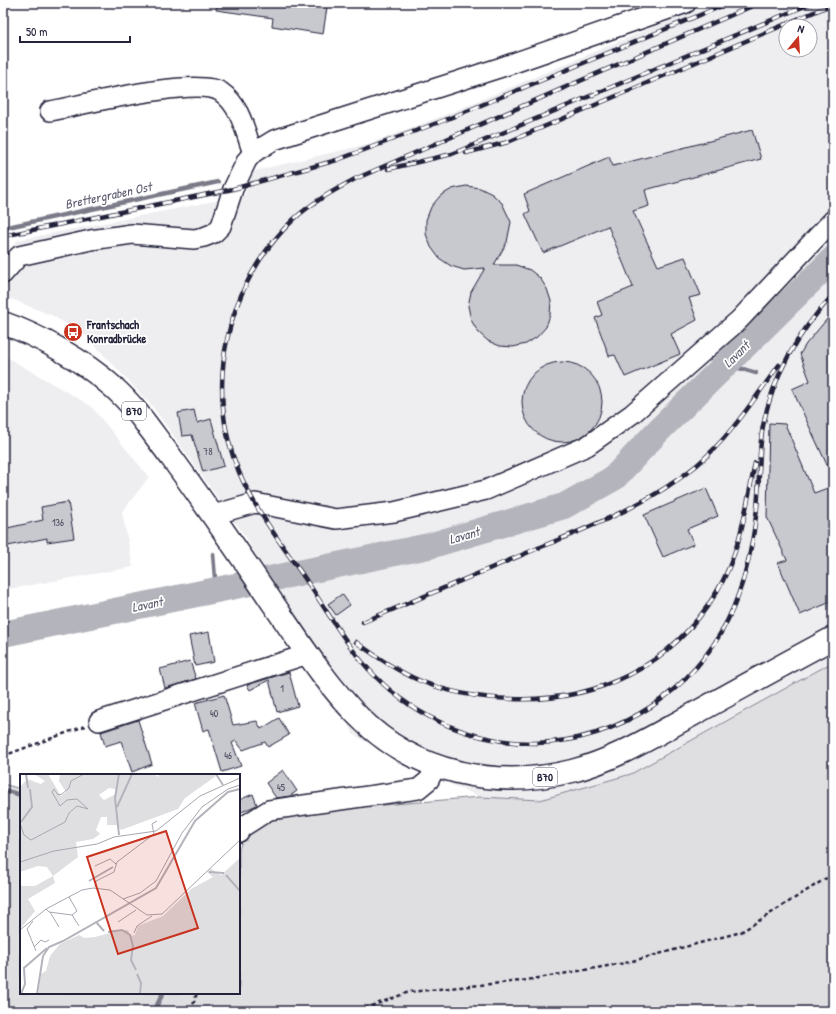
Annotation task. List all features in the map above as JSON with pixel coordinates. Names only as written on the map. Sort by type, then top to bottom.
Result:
[{"type":"main road","name":"B70","points":[[3,323],[47,343],[90,369],[115,388],[148,426],[213,515],[286,623],[334,689],[360,719],[388,741],[412,756],[436,766],[471,775],[507,780],[540,778],[573,771],[617,756],[833,638]]},
{"type":"street","points":[[3,274],[19,256],[91,240],[132,234],[194,239],[204,237],[214,233],[221,226],[239,174],[247,160],[253,153],[274,140],[502,67],[686,3]]},
{"type":"street","points":[[50,111],[177,87],[200,86],[217,89],[232,101],[241,117],[253,153]]},
{"type":"street","points":[[213,515],[255,503],[336,519],[394,512],[486,490],[587,446],[632,414],[739,320],[833,220]]},
{"type":"street","points":[[99,721],[308,654]]},
{"type":"street","points":[[240,830],[269,810],[418,789],[429,780],[436,766]]},
{"type":"path","points":[[3,756],[99,721]]},
{"type":"path","points":[[358,1011],[409,992],[521,982],[625,963],[741,932],[833,874]]},
{"type":"path","points":[[191,1011],[197,994]]},
{"type":"shaded area","points":[[709,3],[833,3],[833,662],[631,774],[540,800],[480,797],[415,769],[354,735],[245,536],[152,406],[86,336],[53,316],[3,297],[3,256],[18,240],[245,195],[250,172],[368,144],[445,115]]},
{"type":"shaded area","points":[[3,355],[91,406],[149,477],[122,512],[133,567],[3,590]]},
{"type":"shaded area","points":[[833,662],[833,1011],[3,1011],[3,784],[20,789],[20,994],[240,994],[240,846],[247,829],[274,814],[480,797],[540,800],[631,774]]},
{"type":"building","points":[[217,3],[300,3],[327,7],[323,34],[272,26],[273,18],[216,10]]},
{"type":"building","points":[[752,130],[761,159],[645,190],[649,206],[633,211],[658,266],[685,257],[701,295],[689,298],[697,320],[671,334],[680,354],[625,377],[615,355],[609,356],[595,318],[602,315],[597,302],[633,287],[608,226],[543,253],[525,214],[530,211],[524,194],[609,157],[613,166]]},
{"type":"building","points":[[466,186],[480,188],[492,194],[502,203],[511,222],[507,242],[494,265],[516,265],[530,270],[540,278],[547,289],[551,301],[550,315],[546,327],[537,337],[526,344],[513,347],[500,346],[488,341],[478,332],[471,320],[468,306],[471,292],[485,268],[464,270],[451,266],[439,258],[431,247],[426,234],[426,220],[431,207],[440,196],[452,189]]},
{"type":"building","points":[[833,312],[833,478],[792,389],[810,381],[800,354],[806,344]]},
{"type":"building","points":[[562,362],[577,365],[590,374],[599,387],[602,402],[599,417],[590,430],[577,439],[562,442],[547,439],[534,430],[525,417],[522,402],[525,387],[534,374],[547,365]]},
{"type":"building","points":[[194,410],[197,423],[211,419],[224,466],[203,472],[192,435],[182,436],[178,413]]},
{"type":"building","points":[[769,423],[785,424],[814,493],[833,486],[833,601],[800,615],[778,563],[787,560],[767,517]]},
{"type":"building","points":[[706,488],[718,516],[687,529],[694,544],[663,557],[644,515]]},
{"type":"building","points":[[68,502],[74,538],[47,542],[47,538],[3,547],[3,529],[43,520],[41,507]]},
{"type":"building","points":[[342,594],[350,605],[336,615],[328,604]]},
{"type":"building","points":[[209,632],[214,662],[195,666],[189,636]]},
{"type":"building","points":[[190,661],[196,679],[165,688],[160,669]]},
{"type":"building","points":[[289,672],[298,706],[277,712],[269,680],[250,690],[247,685]]},
{"type":"building","points":[[224,695],[233,725],[257,721],[261,729],[279,718],[289,735],[268,747],[265,742],[243,750],[236,741],[232,743],[241,766],[222,772],[209,729],[203,731],[195,703]]},
{"type":"building","points":[[138,720],[152,764],[132,772],[121,741],[105,746],[101,732]]},
{"type":"building","points":[[283,770],[297,791],[290,796],[276,798],[266,783]]},
{"type":"building","points":[[253,794],[257,805],[240,813],[240,800]]},
{"type":"waterway","name":"Brettergraben Ost","points":[[3,228],[218,182]]},
{"type":"waterway","name":"Lavant","points":[[3,634],[429,546],[564,506],[614,478],[657,432],[833,259]]},
{"type":"waterway","points":[[726,364],[756,373]]},
{"type":"waterway","name":"Brettergraben Ost","points":[[213,554],[216,590]]},
{"type":"waterway","points":[[3,790],[20,795]]},
{"type":"waterway","points":[[154,1011],[162,994]]},
{"type":"railway","points":[[3,236],[233,189],[337,160],[445,120],[729,3]]},
{"type":"railway","points":[[759,3],[355,179],[307,208],[293,220],[270,246],[251,274],[237,305],[227,338],[223,372],[223,406],[228,439],[239,472],[246,487],[271,529],[348,644],[376,677],[392,692],[429,717],[470,734],[492,739],[536,743],[582,737],[611,728],[639,714],[677,687],[697,666],[714,644],[728,620],[739,594],[747,567],[753,538],[757,508],[761,436],[767,408],[780,372],[798,340],[820,309],[833,295]]},
{"type":"railway","points":[[388,169],[452,154],[812,3]]},
{"type":"railway","points":[[466,153],[508,142],[833,4]]},
{"type":"railway","points":[[363,622],[599,523],[640,503],[660,491],[679,479],[709,454],[731,430],[779,365]]},
{"type":"railway","points":[[356,642],[396,669],[423,682],[456,692],[489,697],[512,699],[543,698],[573,694],[602,686],[629,675],[654,660],[677,641],[698,619],[716,593],[737,547],[755,463]]},
{"type":"place","name":"Frantschach Konradbrücke","points":[[73,332]]}]
